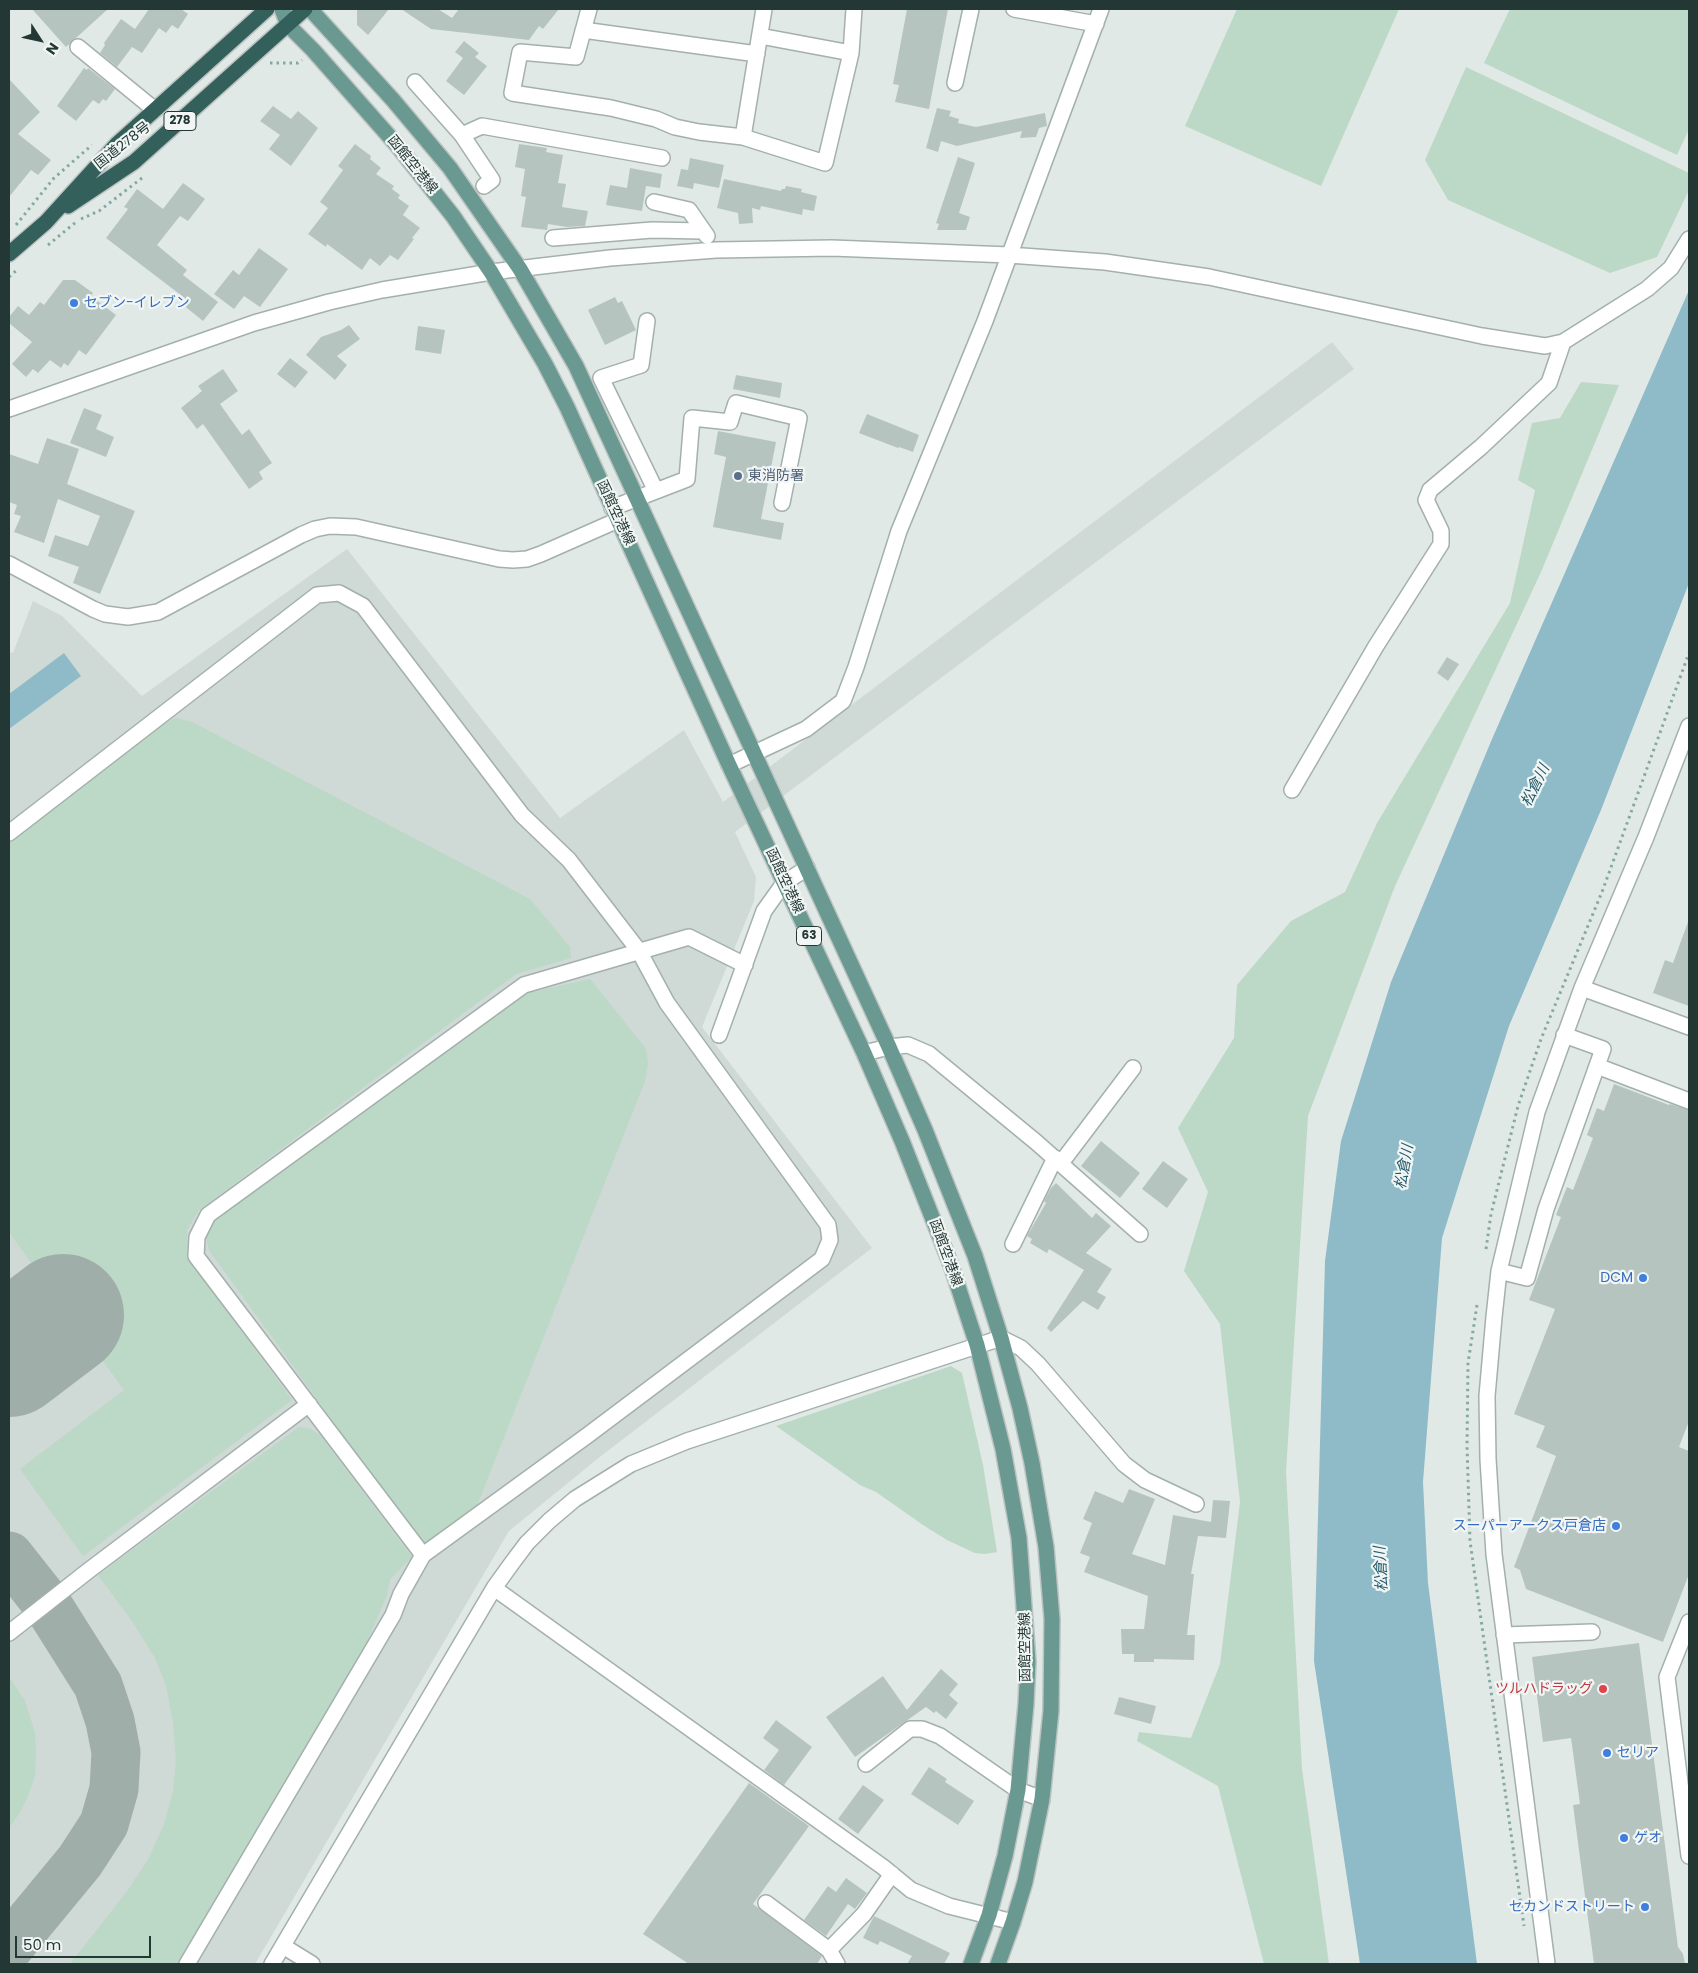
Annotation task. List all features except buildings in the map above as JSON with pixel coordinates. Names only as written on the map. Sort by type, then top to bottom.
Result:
[{"type":"highway","name":"国道278号","points":[[46,222],[117,144],[267,9]]},
{"type":"highway","name":"国道278号","points":[[9,254],[46,222],[134,162],[305,9]]},
{"type":"main road","name":"函館空港線","points":[[282,9],[288,25],[396,144],[453,216],[491,272],[545,364],[729,765],[864,1053],[951,1265],[977,1345],[1003,1449],[1019,1538],[1028,1662],[1018,1790],[1005,1856],[989,1915],[972,1964]]},
{"type":"main road","name":"函館空港線","points":[[310,9],[393,100],[446,162],[520,269],[576,366],[889,1047],[949,1188],[975,1256],[1001,1338],[1020,1408],[1042,1521],[1050,1584],[1052,1685],[1042,1799],[1025,1882],[998,1964]]},
{"type":"street","points":[[589,9],[576,57],[520,52],[512,93],[611,108],[656,119],[675,127],[743,137],[825,163],[851,53],[854,9]]},
{"type":"street","points":[[743,137],[764,9]]},
{"type":"street","points":[[955,83],[971,9]]},
{"type":"street","points":[[1015,9],[1096,24]]},
{"type":"street","points":[[729,765],[806,729],[843,701],[856,667],[899,530],[986,321],[1101,9]]},
{"type":"street","points":[[583,30],[757,54]]},
{"type":"street","points":[[760,36],[851,53]]},
{"type":"street","points":[[78,47],[155,110]]},
{"type":"street","points":[[415,82],[462,135],[492,180],[484,186]]},
{"type":"street","points":[[462,135],[482,126],[662,158]]},
{"type":"street","points":[[654,202],[689,210],[716,250]]},
{"type":"street","points":[[553,238],[652,230],[703,231]]},
{"type":"street","points":[[9,409],[254,323],[329,302],[382,290],[491,272],[610,258],[716,250],[832,248],[1010,255],[1105,262],[1209,277],[1482,336],[1545,346],[1563,342],[1647,289],[1671,268],[1689,239]]},
{"type":"street","points":[[647,321],[641,365],[601,378],[656,491]]},
{"type":"street","points":[[1292,790],[1376,646],[1441,544],[1442,531],[1426,500],[1430,490],[1481,447],[1549,383],[1563,342]]},
{"type":"street","points":[[9,564],[99,611],[128,618],[158,612],[301,535],[330,526],[356,527],[499,559],[527,559],[541,554],[615,514],[636,498],[687,479],[692,418],[730,422],[736,403],[799,418],[782,503]]},
{"type":"street","points":[[9,832],[318,595],[340,594],[363,606],[522,815],[568,860],[640,951],[667,1003],[828,1225],[830,1240],[822,1259],[423,1555],[401,1594],[393,1615],[187,1964]]},
{"type":"street","points":[[1547,1964],[1494,1554],[1488,1459],[1487,1396],[1499,1272],[1537,1112],[1582,988],[1646,837],[1689,726]]},
{"type":"street","points":[[719,1035],[764,912],[784,883],[807,868]]},
{"type":"street","points":[[423,1555],[196,1256],[197,1237],[208,1215],[524,985],[689,937],[745,965]]},
{"type":"street","points":[[1582,988],[1689,1027]]},
{"type":"street","points":[[1499,1272],[1527,1278],[1546,1210],[1603,1049],[1564,1035]]},
{"type":"street","points":[[864,1053],[908,1045],[929,1054],[1058,1161],[1140,1234]]},
{"type":"street","points":[[1597,1066],[1689,1101]]},
{"type":"street","points":[[1013,1244],[1058,1161],[1133,1068]]},
{"type":"street","points":[[272,1964],[494,1588],[527,1544],[549,1521],[575,1499],[631,1464],[687,1441],[1001,1338],[1020,1348],[1038,1364],[1124,1464],[1145,1480],[1196,1504]]},
{"type":"street","points":[[9,1633],[88,1570],[309,1404]]},
{"type":"street","points":[[494,1588],[892,1874],[910,1890],[949,1906],[1013,1922]]},
{"type":"street","points":[[1689,1622],[1667,1677],[1689,1856]]},
{"type":"street","points":[[1504,1635],[1592,1632]]},
{"type":"street","points":[[866,1764],[910,1729],[922,1728],[940,1736],[1018,1790],[1042,1799]]},
{"type":"street","points":[[829,1950],[864,1914],[892,1874]]},
{"type":"street","points":[[766,1904],[829,1950],[837,1964]]},
{"type":"street","points":[[283,1946],[312,1964]]},
{"type":"path","points":[[1485,1254],[1491,1214],[1520,1098],[1540,1038],[1602,892],[1689,653]]},
{"type":"path","points":[[1477,1303],[1468,1363],[1466,1446],[1470,1541],[1525,1935]]},
{"type":"shaded area","points":[[1332,342],[1354,369],[735,832],[756,877],[754,901],[702,1027],[872,1248],[601,1456],[509,1531],[255,1964],[9,1964],[9,652],[13,653],[33,601],[62,616],[142,696],[347,549],[560,818],[684,730],[723,802]]},
{"type":"green space","points":[[1237,9],[1399,9],[1321,186],[1185,126]]},
{"type":"green space","points":[[1510,9],[1689,9],[1689,129],[1677,155],[1484,63]]},
{"type":"green space","points":[[1466,67],[1689,173],[1689,190],[1657,257],[1610,273],[1448,200],[1425,160]]},
{"type":"green space","points":[[1581,382],[1619,385],[1541,572],[1395,886],[1308,1116],[1286,1472],[1302,1769],[1329,1964],[1264,1964],[1218,1786],[1137,1741],[1139,1732],[1191,1738],[1220,1664],[1240,1502],[1220,1324],[1184,1271],[1208,1192],[1178,1128],[1234,1038],[1237,985],[1291,921],[1345,892],[1377,823],[1510,603],[1535,490],[1518,480],[1532,423],[1560,418]]},
{"type":"green space","points":[[176,718],[192,722],[530,899],[570,947],[571,958],[516,974],[199,1210],[187,1230],[187,1256],[292,1400],[83,1556],[20,1469],[124,1390],[9,1232],[9,841],[158,726]]},
{"type":"green space","points":[[590,979],[646,1049],[648,1064],[645,1081],[474,1513],[424,1547],[209,1250],[206,1237],[210,1225],[219,1217],[523,994]]},
{"type":"green space","points":[[951,1366],[962,1373],[983,1465],[997,1552],[975,1553],[947,1540],[876,1492],[860,1485],[776,1426]]},
{"type":"green space","points":[[299,1427],[311,1429],[320,1435],[412,1557],[390,1579],[387,1595],[366,1644],[177,1964],[70,1964],[128,1890],[149,1858],[164,1824],[173,1792],[176,1759],[173,1722],[166,1685],[155,1658],[132,1621],[98,1575]]},
{"type":"green space","points":[[9,1677],[25,1701],[35,1733],[36,1751],[35,1776],[20,1812],[9,1828]]},
{"type":"water","name":"松倉川","points":[[1689,290],[1689,583],[1601,810],[1509,1026],[1442,1238],[1423,1482],[1428,1583],[1477,1964],[1360,1964],[1314,1661],[1325,1261],[1341,1141],[1391,982],[1492,739]]},
{"type":"water","points":[[64,653],[81,676],[9,729],[9,694]]},
{"type":"taxiway","points":[[9,1556],[47,1604],[98,1685],[110,1721],[116,1752],[114,1789],[104,1824],[80,1861],[9,1947]]},
{"type":"runway","points":[[9,1356],[63,1315]]},
{"type":"place","name":"セブン-イレブン","points":[[74,303]]},
{"type":"place","name":"東消防署","points":[[738,476]]},
{"type":"place","name":"DCM","points":[[1643,1278]]},
{"type":"place","name":"スーパーアークス戸倉店","points":[[1616,1526]]},
{"type":"place","name":"ツルハドラッグ","points":[[1603,1689]]},
{"type":"place","name":"セリア","points":[[1607,1753]]},
{"type":"place","name":"ゲオ","points":[[1624,1838]]},
{"type":"place","name":"セカンドストリート","points":[[1645,1907]]}]
